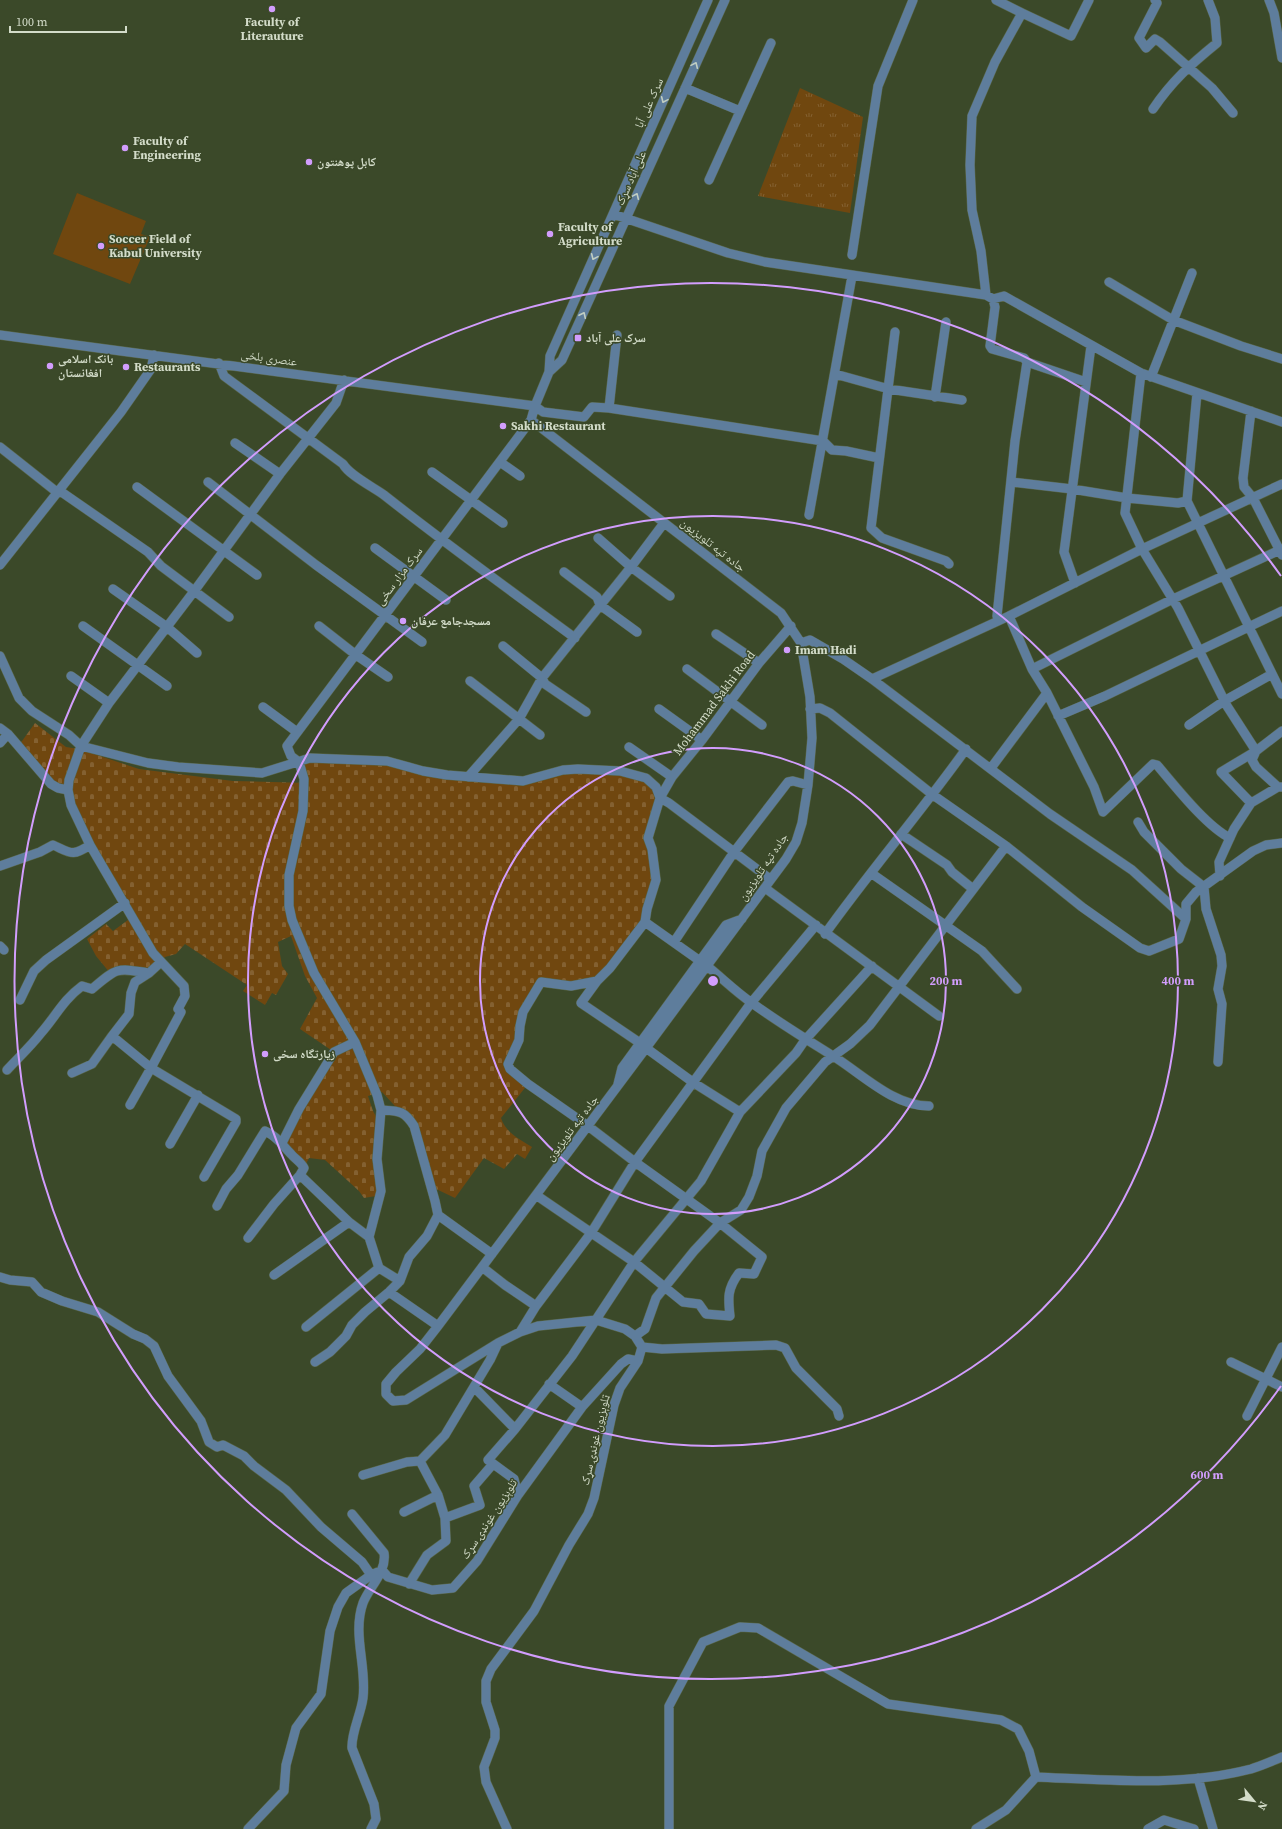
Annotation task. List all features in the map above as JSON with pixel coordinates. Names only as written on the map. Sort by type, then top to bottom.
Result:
[{"type":"street","name":"سرک علی آبا","points":[[549,372],[550,356],[708,0]]},
{"type":"street","name":"علی آباد سړک","points":[[531,420],[549,372],[562,360],[725,0]]},
{"type":"street","points":[[852,255],[878,86],[913,0]]},
{"type":"street","points":[[996,0],[1071,36],[1089,0]]},
{"type":"street","points":[[1155,0],[1157,2],[1139,38],[1146,48],[1155,39],[1160,42],[1212,88],[1233,112]]},
{"type":"street","points":[[1153,109],[1168,87],[1188,67],[1216,43],[1215,18],[1208,0]]},
{"type":"street","points":[[1269,0],[1274,13],[1282,58]]},
{"type":"street","points":[[1022,13],[995,62],[972,116],[970,129],[970,180],[972,210],[989,297],[995,307],[991,340],[992,349],[1024,358],[1027,362],[1086,382]]},
{"type":"street","points":[[709,180],[771,43]]},
{"type":"street","points":[[685,88],[740,111]]},
{"type":"street","points":[[613,214],[728,253],[765,262],[989,297],[1004,296],[1141,373],[1282,422]]},
{"type":"street","points":[[1150,377],[1192,273]]},
{"type":"street","points":[[809,515],[852,276]]},
{"type":"street","points":[[1109,282],[1173,320],[1241,346],[1282,359]]},
{"type":"street","points":[[935,397],[946,322]]},
{"type":"street","points":[[895,332],[871,528],[882,538],[946,561],[949,564]]},
{"type":"street","name":"عنصری بلخی","points":[[0,335],[535,406],[543,412],[584,417],[592,407],[610,408]]},
{"type":"street","points":[[617,336],[610,408],[823,441],[832,450],[846,451],[879,458]]},
{"type":"street","points":[[1075,583],[1064,552],[1091,346]]},
{"type":"street","points":[[0,565],[59,492],[152,369],[154,355]]},
{"type":"street","points":[[999,620],[997,616],[1011,482],[1020,401],[1027,362]]},
{"type":"street","points":[[219,363],[224,376],[309,438],[343,464],[346,469],[375,488],[441,540],[575,638]]},
{"type":"street","points":[[1141,373],[1125,513],[1142,549],[1173,599],[1224,700],[1256,751]]},
{"type":"street","points":[[835,374],[888,389],[962,400]]},
{"type":"street","points":[[130,1105],[181,1012],[178,1010],[185,996],[184,986],[153,953],[90,845],[72,805],[68,790],[69,780],[80,746],[109,703],[195,590],[280,474],[336,403],[344,380]]},
{"type":"street","points":[[1198,393],[1187,501],[1282,694]]},
{"type":"street","points":[[1032,669],[1173,599],[1281,551],[1253,498],[1244,488],[1242,478],[1250,411]]},
{"type":"street","name":"سرک مزار سخی","points":[[299,762],[291,756],[287,746],[531,420]]},
{"type":"street","name":"جاده تپه تلویزیون","points":[[498,1343],[423,1392],[406,1400],[393,1401],[386,1394],[386,1384],[420,1349],[438,1326],[617,1087],[643,1045],[703,964],[742,919],[765,888],[796,842],[802,822],[808,786],[812,738],[810,709],[801,643],[781,613],[531,420]]},
{"type":"street","points":[[235,443],[280,474]]},
{"type":"street","points":[[0,447],[59,492],[148,552],[162,566],[229,616]]},
{"type":"street","points":[[500,462],[520,476]]},
{"type":"street","points":[[432,472],[503,523]]},
{"type":"street","points":[[208,482],[422,642]]},
{"type":"street","points":[[1011,482],[1072,488],[1127,498],[1178,503],[1187,501]]},
{"type":"street","points":[[872,679],[1009,616],[1142,549],[1282,484]]},
{"type":"street","points":[[137,487],[257,575]]},
{"type":"street","points":[[468,778],[518,718],[542,678],[632,567],[664,523]]},
{"type":"street","points":[[598,538],[632,567],[670,596]]},
{"type":"street","points":[[375,548],[446,600]]},
{"type":"street","points":[[564,572],[597,596],[600,605],[638,632]]},
{"type":"street","points":[[113,589],[167,627],[197,653]]},
{"type":"street","points":[[1058,716],[1105,696],[1282,611]]},
{"type":"street","points":[[1009,616],[1032,669],[1047,693],[1094,786],[1103,812],[1153,764],[1157,765],[1189,802],[1220,833],[1230,838]]},
{"type":"street","points":[[83,626],[167,686]]},
{"type":"street","points":[[319,626],[356,655],[388,677]]},
{"type":"street","name":"Mohammad Sakhi Road","points":[[645,922],[647,909],[656,880],[652,849],[648,838],[660,798],[672,777],[702,740],[759,663],[791,626]]},
{"type":"street","points":[[716,634],[759,663]]},
{"type":"street","points":[[801,643],[810,640],[843,659],[872,679],[1050,814],[1132,870],[1186,919]]},
{"type":"street","points":[[503,646],[542,678],[546,684],[586,712]]},
{"type":"street","points":[[0,656],[19,698],[32,711],[68,735],[80,746],[148,763],[178,767],[262,773],[310,758],[387,761],[423,771],[468,778],[523,781],[563,770],[578,769],[620,771],[646,778],[656,787],[660,798],[669,803],[770,880]]},
{"type":"street","points":[[687,669],[762,725]]},
{"type":"street","points":[[1189,725],[1224,700],[1272,674]]},
{"type":"street","points":[[71,676],[109,703]]},
{"type":"street","points":[[470,681],[540,735]]},
{"type":"street","points":[[991,768],[1047,693]]},
{"type":"street","points":[[262,707],[297,732]]},
{"type":"street","points":[[810,709],[820,708],[830,713],[934,795],[1006,846],[1082,907],[1140,948],[1149,951],[1179,939],[1186,919],[1186,904],[1190,898],[1253,851],[1266,846],[1282,843]]},
{"type":"street","points":[[659,709],[702,740]]},
{"type":"street","points":[[0,728],[8,734],[51,784],[58,788],[68,790]]},
{"type":"street","points":[[1251,803],[1221,772],[1256,751],[1282,731]]},
{"type":"street","points":[[0,742],[8,734]]},
{"type":"street","points":[[628,747],[672,777]]},
{"type":"street","points":[[826,934],[901,834],[934,795],[966,749]]},
{"type":"street","points":[[1220,876],[1219,862],[1234,829],[1251,803],[1280,787],[1256,767],[1252,760],[1256,751]]},
{"type":"street","points":[[299,762],[304,779],[303,811],[289,875],[289,906],[301,945],[314,974],[355,1042],[377,1095],[381,1110],[378,1159],[381,1191],[369,1237],[379,1268],[400,1281]]},
{"type":"street","points":[[674,942],[734,852],[788,782],[793,781],[808,786]]},
{"type":"street","points":[[1138,822],[1144,832],[1170,858],[1204,888],[1206,910],[1222,955],[1222,966],[1218,989],[1222,1004],[1218,1062]]},
{"type":"street","points":[[901,834],[947,865],[952,872],[973,890]]},
{"type":"street","points":[[0,866],[40,852],[53,845],[72,853],[80,851],[90,845]]},
{"type":"street","points":[[635,1336],[645,1329],[656,1298],[694,1251],[720,1223],[741,1210],[749,1197],[757,1176],[762,1151],[786,1108],[825,1062],[834,1057],[850,1044],[870,1025],[1006,846]]},
{"type":"street","points":[[871,873],[982,951],[1017,989]]},
{"type":"street","points":[[765,888],[939,1016]]},
{"type":"street","points":[[20,1000],[34,971],[46,960],[125,903]]},
{"type":"street","points":[[740,1112],[694,1083],[643,1045],[581,1003],[645,922],[703,964],[751,1003],[805,1040],[895,1097],[918,1106],[929,1106]]},
{"type":"street","points":[[520,1332],[536,1306],[591,1233],[636,1162],[751,1003],[816,925]]},
{"type":"street","points":[[72,1073],[92,1064],[129,1014],[131,993],[135,982],[149,973],[161,962]]},
{"type":"street","points":[[518,1495],[514,1479],[488,1460],[515,1429],[572,1356],[634,1262],[700,1181],[740,1112],[796,1053],[805,1040],[872,966]]},
{"type":"street","points":[[7,1070],[42,1033],[68,998],[82,986],[92,989],[112,973],[122,969],[149,973]]},
{"type":"street","points":[[536,1195],[634,1262],[683,1302],[699,1304],[706,1314],[730,1316],[728,1296],[734,1280],[739,1273],[754,1274],[762,1257],[720,1223],[528,1084],[510,1069],[508,1064],[518,1040],[523,1012],[541,982],[571,986],[597,981]]},
{"type":"street","points":[[112,1036],[151,1068],[236,1119],[204,1177]]},
{"type":"street","points":[[282,1143],[299,1109],[334,1052],[355,1042]]},
{"type":"street","points":[[170,1144],[198,1095]]},
{"type":"street","points":[[315,1362],[330,1352],[346,1336],[352,1325],[400,1281],[409,1257],[427,1236],[438,1215],[414,1126],[400,1111],[381,1110]]},
{"type":"street","points":[[217,1206],[226,1189],[238,1175],[265,1131],[272,1134],[302,1164],[304,1168],[300,1175],[274,1204],[248,1238]]},
{"type":"street","points":[[300,1175],[349,1222],[369,1237]]},
{"type":"street","points":[[438,1215],[492,1254]]},
{"type":"street","points":[[274,1275],[349,1222]]},
{"type":"street","points":[[482,1267],[536,1306]]},
{"type":"street","points":[[306,1327],[379,1268]]},
{"type":"street","points":[[0,1276],[10,1280],[32,1282],[41,1292],[62,1301],[98,1312],[145,1339],[154,1346],[168,1376],[201,1421],[209,1442],[217,1447],[223,1445],[232,1448],[272,1478],[286,1490],[321,1527],[362,1562],[371,1574]]},
{"type":"street","points":[[389,1292],[438,1326]]},
{"type":"street","points":[[363,1475],[407,1462],[420,1461],[445,1435],[490,1360],[498,1343],[520,1332],[538,1326],[596,1320],[625,1329],[635,1336],[642,1347],[662,1349],[776,1345],[785,1348],[796,1368],[837,1409],[839,1416]]},
{"type":"street","name":"ټلوېزيون غونډۍ سړک","points":[[507,1829],[486,1782],[484,1767],[495,1738],[495,1730],[486,1702],[486,1681],[491,1669],[534,1611],[572,1540],[588,1514],[594,1498],[614,1405],[620,1388],[638,1361],[642,1347]]},
{"type":"street","points":[[1247,1416],[1282,1347]]},
{"type":"street","name":"تلوېزيون غونډۍ سړک","points":[[382,1570],[388,1577],[432,1590],[452,1588],[477,1561],[518,1495],[582,1407],[621,1364],[628,1359],[638,1361]]},
{"type":"street","points":[[1231,1362],[1282,1387]]},
{"type":"street","points":[[549,1384],[582,1407]]},
{"type":"street","points":[[474,1387],[515,1429]]},
{"type":"street","points":[[409,1584],[427,1555],[446,1541],[445,1518],[438,1495],[420,1461]]},
{"type":"street","points":[[445,1518],[480,1505],[474,1486],[493,1464]]},
{"type":"street","points":[[404,1512],[438,1495]]},
{"type":"street","points":[[352,1514],[384,1553],[382,1570],[364,1601],[358,1621],[364,1696],[352,1743],[352,1748],[374,1804],[376,1819],[371,1829]]},
{"type":"street","points":[[248,1829],[284,1791],[286,1765],[296,1728],[320,1694],[330,1631],[338,1607],[346,1593],[371,1574],[382,1570]]},
{"type":"street","points":[[669,1829],[669,1706],[703,1642],[740,1627],[758,1628],[888,1704],[1001,1720],[1018,1729],[1029,1751],[1036,1777]]},
{"type":"street","points":[[1036,1777],[1126,1781],[1198,1778],[1251,1769],[1282,1757]]},
{"type":"street","points":[[976,1829],[1006,1810],[1036,1777]]},
{"type":"street","points":[[1198,1778],[1214,1829]]},
{"type":"street","points":[[1148,1829],[1164,1820],[1194,1829]]},
{"type":"green space","points":[[800,88],[863,117],[850,213],[758,196]]},
{"type":"green space","name":"Soccer Field of Kabul University","points":[[77,193],[146,221],[141,234],[150,237],[130,284],[53,254]]},
{"type":"green space","points":[[35,723],[66,747],[79,749],[139,769],[233,781],[308,783],[307,771],[299,762],[387,761],[423,771],[523,781],[578,769],[646,778],[660,798],[648,838],[656,880],[645,922],[597,981],[541,982],[523,1012],[508,1064],[528,1084],[501,1118],[506,1128],[510,1132],[532,1147],[525,1159],[517,1154],[504,1169],[484,1158],[455,1198],[434,1188],[418,1131],[382,1092],[368,1096],[373,1111],[382,1127],[382,1195],[364,1198],[359,1191],[325,1160],[309,1158],[304,1168],[282,1143],[334,1052],[300,1029],[317,998],[305,976],[291,936],[278,942],[282,966],[288,974],[276,995],[272,993],[265,1005],[243,991],[247,985],[185,944],[176,954],[165,957],[147,974],[110,973],[96,956],[87,939],[106,924],[113,931],[132,917],[72,809],[72,787],[56,784],[17,748]]},
{"type":"place","name":"Faculty of Literauture","points":[[272,9]]},
{"type":"place","name":"Faculty of Engineering","points":[[125,148]]},
{"type":"place","name":"کابل پوهنتون","points":[[309,162]]},
{"type":"place","name":"Faculty of Agriculture","points":[[550,234]]},
{"type":"place","name":"Soccer Field of Kabul University","points":[[101,246]]},
{"type":"place","name":"سرک علی آباد","points":[[578,338]]},
{"type":"place","name":"بانک اسلامی افغانستان","points":[[50,366]]},
{"type":"place","name":"Restaurants","points":[[126,367]]},
{"type":"place","name":"Sakhi Restaurant","points":[[503,426]]},
{"type":"place","name":"مسجدجامع عرفان","points":[[403,621]]},
{"type":"place","name":"Imam Hadi","points":[[787,650]]},
{"type":"place","name":"زیارتگاه سخی","points":[[265,1054]]}]
